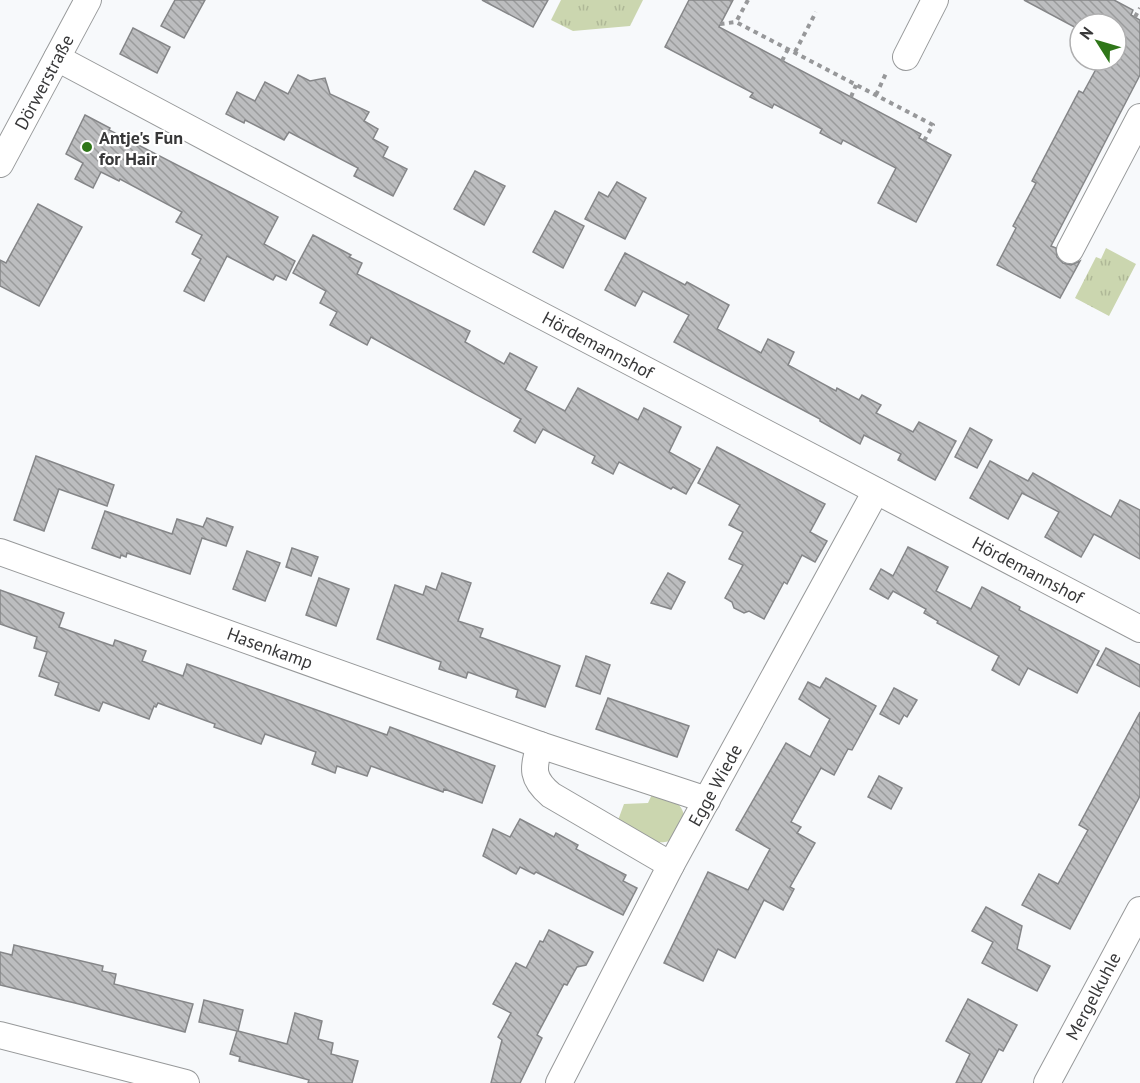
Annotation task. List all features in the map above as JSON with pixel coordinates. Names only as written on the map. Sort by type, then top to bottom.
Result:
[{"type":"street","name":"Dörwerstraße","points":[[0,164],[88,0]]},
{"type":"street","points":[[906,57],[935,0]]},
{"type":"street","name":"Hördemannshof","points":[[57,58],[1140,629]]},
{"type":"street","points":[[1070,250],[1140,117]]},
{"type":"street","name":"Egge Wiede","points":[[559,1083],[671,866],[876,491]]},
{"type":"street","name":"Hasenkamp","points":[[0,552],[540,745],[707,800]]},
{"type":"street","points":[[540,745],[534,763],[538,783],[551,795],[671,866]]},
{"type":"street","name":"Mergelkuhle","points":[[1047,1083],[1140,910]]},
{"type":"street","points":[[0,1035],[186,1083]]},
{"type":"path","points":[[736,22],[748,0]]},
{"type":"path","points":[[1135,17],[1140,8]]},
{"type":"path","points":[[795,52],[816,12]]},
{"type":"path","points":[[720,24],[736,22],[933,125],[924,141]]},
{"type":"path","points":[[782,60],[788,49]]},
{"type":"path","points":[[851,97],[856,85]]},
{"type":"green space","points":[[561,0],[643,0],[630,26],[573,31],[551,20]]},
{"type":"green space","points":[[1106,248],[1136,264],[1109,316],[1075,298],[1096,257],[1101,259]]},
{"type":"green space","points":[[653,792],[674,801],[681,808],[685,819],[673,840],[650,841],[617,823],[624,804],[648,803]]},
{"type":"building","points":[[175,0],[205,0],[184,38],[161,26]]},
{"type":"building","points":[[482,0],[548,0],[533,27]]},
{"type":"building","points":[[689,0],[733,0],[719,27],[921,134],[919,138],[951,155],[916,222],[878,203],[896,168],[843,140],[841,144],[820,133],[822,129],[774,104],[772,108],[750,97],[753,93],[665,47]]},
{"type":"building","points":[[1024,0],[1114,0],[1133,10],[1131,15],[1140,20],[1140,75],[1051,246],[1056,248],[1057,257],[1063,263],[1071,265],[1080,261],[1060,298],[997,265],[1016,228],[1013,226],[1036,183],[1032,181],[1079,91],[1083,93],[1094,72],[1128,72],[1128,12],[1068,12],[1068,24]]},
{"type":"building","points":[[133,28],[170,47],[157,73],[120,54]]},
{"type":"building","points":[[298,75],[310,81],[325,78],[330,94],[369,112],[364,121],[378,129],[373,139],[388,147],[383,157],[407,169],[393,196],[354,176],[358,168],[289,132],[284,140],[245,120],[244,123],[226,114],[237,92],[255,101],[265,82],[288,94]]},
{"type":"building","points":[[85,115],[110,128],[109,130],[278,217],[264,244],[295,261],[286,280],[276,275],[273,280],[227,256],[204,301],[184,291],[201,259],[192,254],[202,235],[176,222],[182,212],[120,179],[119,181],[101,172],[93,188],[75,179],[83,163],[66,154]]},
{"type":"building","points":[[475,171],[505,186],[484,225],[454,209]]},
{"type":"building","points":[[617,182],[646,198],[625,239],[585,219],[599,192],[608,197]]},
{"type":"building","points":[[38,204],[82,227],[39,306],[0,286],[0,260],[6,263]]},
{"type":"building","points":[[555,211],[584,226],[563,268],[533,252]]},
{"type":"building","points":[[313,235],[362,263],[357,274],[470,331],[465,342],[504,364],[510,353],[537,367],[525,390],[565,411],[578,388],[638,420],[644,408],[681,427],[669,452],[700,469],[686,494],[673,487],[671,489],[619,462],[613,474],[592,463],[595,456],[543,429],[535,443],[514,431],[521,419],[371,337],[367,345],[330,325],[337,312],[320,303],[326,291],[293,273]]},
{"type":"building","points":[[625,253],[729,305],[717,329],[761,353],[768,339],[794,352],[788,365],[836,391],[837,388],[859,400],[862,395],[881,405],[876,413],[913,432],[919,422],[956,441],[935,480],[898,460],[901,454],[864,435],[860,444],[820,419],[674,342],[689,315],[643,291],[635,306],[605,290]]},
{"type":"building","points":[[970,428],[992,440],[977,468],[955,457]]},
{"type":"building","points":[[717,447],[825,504],[810,532],[827,541],[815,562],[802,555],[787,584],[784,582],[764,619],[749,611],[744,613],[734,608],[732,602],[725,598],[743,565],[729,559],[743,532],[729,525],[740,505],[698,483]]},
{"type":"building","points":[[36,456],[114,485],[107,506],[59,489],[44,531],[14,520]]},
{"type":"building","points":[[990,461],[1028,481],[1033,473],[1111,517],[1120,500],[1140,510],[1140,559],[1094,534],[1081,557],[1045,537],[1059,512],[1022,493],[1008,519],[970,498]]},
{"type":"building","points":[[105,511],[172,534],[177,519],[203,527],[207,518],[233,527],[226,546],[202,538],[190,574],[127,553],[126,557],[121,555],[120,558],[92,548]]},
{"type":"building","points":[[908,547],[948,567],[936,591],[971,609],[982,587],[1020,607],[1019,610],[1099,651],[1077,693],[1028,668],[1019,685],[992,670],[999,656],[937,623],[938,621],[924,613],[926,609],[893,591],[888,599],[870,589],[881,569],[893,576]]},
{"type":"building","points":[[292,548],[318,557],[311,576],[286,567]]},
{"type":"building","points":[[247,551],[280,563],[265,601],[233,589]]},
{"type":"building","points":[[442,573],[471,583],[458,621],[483,629],[480,637],[560,666],[545,707],[516,697],[518,690],[468,672],[466,678],[439,669],[441,662],[377,639],[395,585],[423,595],[426,586],[436,590]]},
{"type":"building","points":[[668,573],[685,582],[671,609],[651,603]]},
{"type":"building","points":[[319,578],[349,589],[336,626],[306,615]]},
{"type":"building","points":[[0,590],[64,613],[59,627],[113,646],[115,640],[146,651],[142,661],[183,676],[187,664],[387,735],[390,727],[495,766],[482,803],[444,789],[443,792],[371,766],[367,776],[337,766],[335,773],[312,764],[316,752],[265,734],[261,744],[158,703],[156,707],[154,706],[149,719],[103,702],[99,711],[55,695],[59,683],[39,676],[47,652],[34,648],[37,637],[0,624]]},
{"type":"building","points":[[1106,648],[1140,665],[1140,687],[1097,665]]},
{"type":"building","points":[[586,656],[610,665],[600,694],[576,686]]},
{"type":"building","points":[[826,678],[876,706],[852,750],[848,749],[834,775],[821,768],[791,822],[801,827],[797,833],[815,843],[790,887],[794,889],[783,910],[764,900],[735,958],[718,949],[703,981],[664,963],[708,872],[748,890],[770,849],[736,830],[786,743],[810,757],[830,719],[799,699],[808,682],[820,688]]},
{"type":"building","points":[[894,688],[917,700],[907,717],[904,715],[899,724],[880,714]]},
{"type":"building","points":[[608,698],[689,726],[677,757],[596,729]]},
{"type":"building","points":[[1140,712],[1140,796],[1070,929],[1022,905],[1039,874],[1058,884],[1088,830],[1079,825]]},
{"type":"building","points":[[879,776],[902,788],[891,809],[868,797]]},
{"type":"building","points":[[520,819],[554,837],[556,833],[578,845],[576,849],[626,875],[623,881],[637,888],[623,915],[536,872],[534,874],[520,867],[516,874],[483,856],[493,829],[510,837]]},
{"type":"building","points":[[986,907],[1022,926],[1017,949],[1050,966],[1037,991],[982,963],[993,942],[972,931]]},
{"type":"building","points":[[549,930],[593,952],[586,965],[577,967],[567,985],[564,984],[537,1035],[542,1038],[520,1083],[491,1083],[502,1040],[498,1037],[511,1013],[493,1004],[516,963],[526,968],[540,941],[543,942]]},
{"type":"building","points":[[14,945],[103,966],[102,971],[116,974],[114,984],[193,1004],[185,1032],[0,985],[0,952],[12,955]]},
{"type":"building","points":[[968,999],[1017,1025],[1003,1051],[999,1049],[981,1083],[956,1083],[970,1054],[946,1041]]},
{"type":"building","points":[[204,1000],[243,1010],[238,1031],[287,1044],[295,1013],[322,1021],[318,1039],[333,1043],[331,1054],[358,1061],[352,1083],[308,1083],[309,1080],[239,1061],[240,1057],[230,1054],[237,1031],[199,1022]]},
{"type":"place","name":"Antje's Fun for Hair","points":[[87,147]]}]
